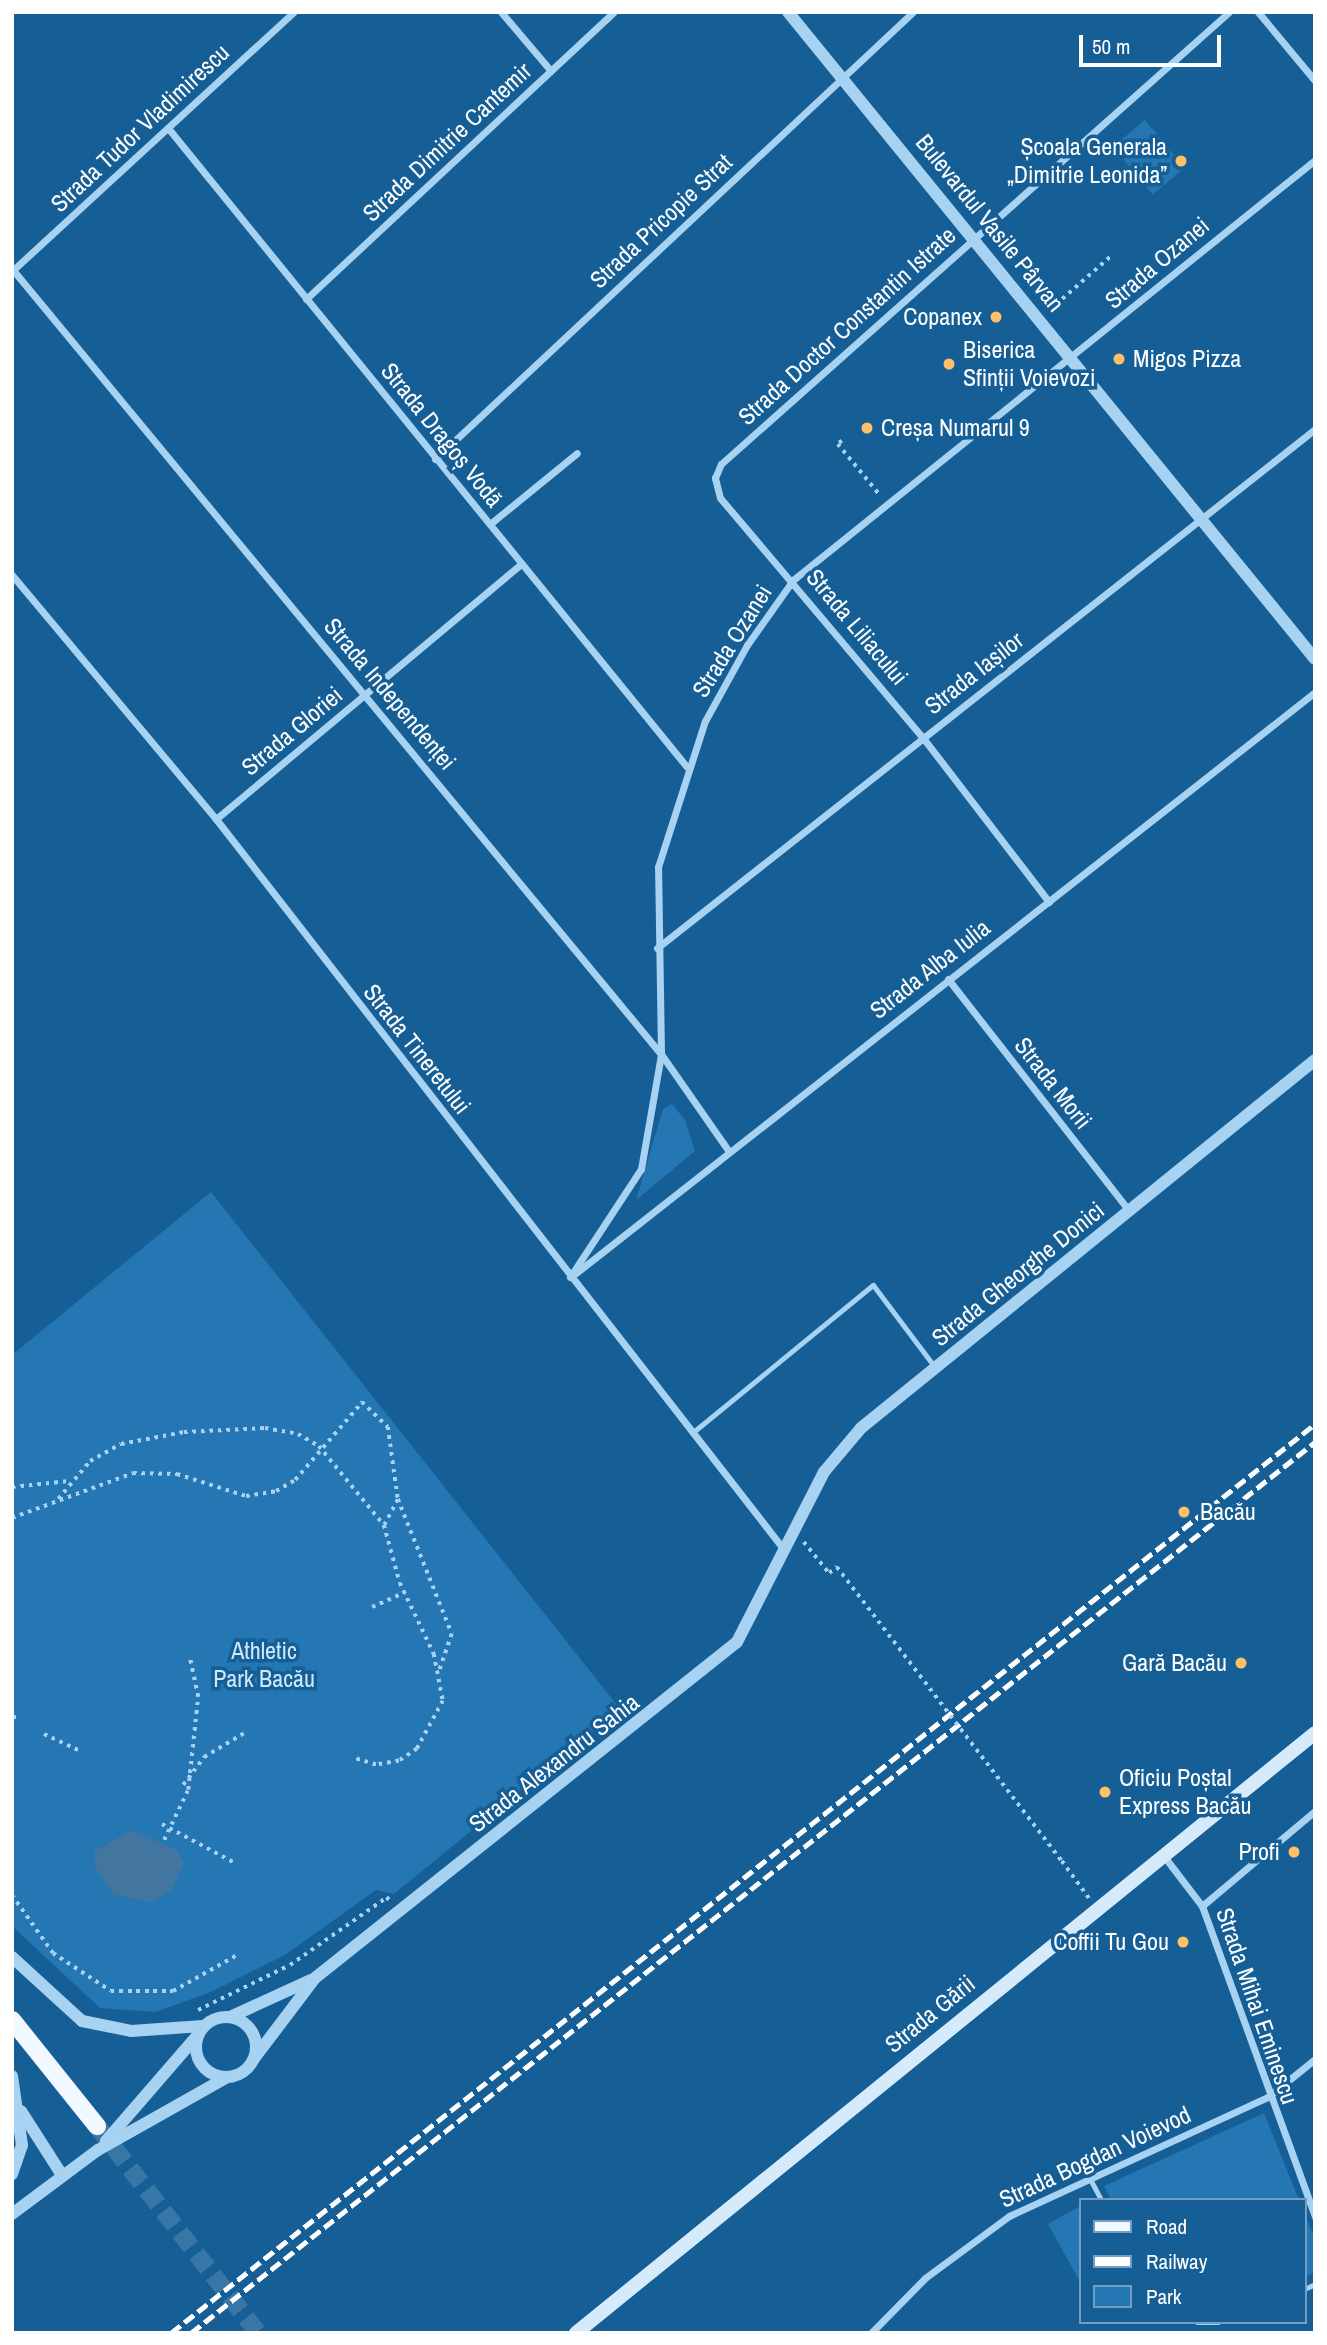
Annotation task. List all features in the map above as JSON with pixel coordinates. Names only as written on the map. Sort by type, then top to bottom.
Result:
[{"type":"main road","name":"Strada Gării","points":[[576,2333],[1315,1733]]},
{"type":"main road","points":[[12,2020],[97,2126]]},
{"type":"street","name":"Strada Tudor Vladimirescu","points":[[13,271],[294,12]]},
{"type":"street","points":[[501,12],[551,71]]},
{"type":"street","name":"Strada Dimitrie Cantemir","points":[[306,299],[614,12]]},
{"type":"street","name":"Bulevardul Vasile Pârvan","points":[[788,12],[1203,516],[1315,659]]},
{"type":"street","name":"Strada Pricopie Strat","points":[[435,459],[913,12]]},
{"type":"street","name":"Strada Doctor Constantin Istrate","points":[[715,478],[721,464],[1230,12]]},
{"type":"street","points":[[1258,12],[1315,81]]},
{"type":"street","name":"Strada Dragoș Vodă","points":[[168,128],[687,767]]},
{"type":"street","name":"Strada Ozanei","points":[[570,1277],[640,1169],[661,1054],[657,948],[658,867],[687,767],[747,645],[793,580],[1073,359],[1315,160]]},
{"type":"street","name":"Strada Independenței","points":[[13,271],[661,1054],[729,1150]]},
{"type":"street","name":"Strada Iașilor","points":[[657,948],[1315,429]]},
{"type":"street","points":[[490,524],[577,453]]},
{"type":"street","name":"Strada Liliacului","points":[[715,478],[720,498],[793,580],[923,737],[1049,902]]},
{"type":"street","name":"Strada Gloriei","points":[[216,819],[521,564]]},
{"type":"street","name":"Strada Tineretului","points":[[12,575],[216,819],[785,1551]]},
{"type":"street","name":"Strada Alba Iulia","points":[[570,1277],[1315,692]]},
{"type":"street","name":"Strada Morii","points":[[948,979],[1129,1211]]},
{"type":"street","name":"Strada Gheorghe Donici","points":[[785,1551],[802,1533],[844,1448],[936,1368],[1315,1060]]},
{"type":"street","name":"Strada Alexandru Sahia","points":[[230,2017],[315,1978],[716,1662],[755,1616],[785,1551]]},
{"type":"street","points":[[1202,1906],[1315,1811]]},
{"type":"street","name":"Strada Mihai Eminescu","points":[[1163,1855],[1202,1906],[1268,2097],[1315,2217]]},
{"type":"street","points":[[12,1957],[82,2021],[131,2031],[200,2031]]},
{"type":"street","name":"Strada Alexandru Sahia","points":[[253,2060],[315,1978]]},
{"type":"street","points":[[12,2214],[99,2150],[253,2060],[251,2031],[230,2017],[200,2031],[99,2150]]},
{"type":"street","points":[[200,2031],[200,2065],[226,2078]]},
{"type":"street","name":"Strada Bogdan Voievod","points":[[871,2333],[925,2277],[1009,2216],[1268,2097],[1315,2059]]},
{"type":"street","points":[[12,2076],[19,2108],[22,2145],[12,2174]]},
{"type":"street","points":[[19,2108],[62,2175]]},
{"type":"lane","points":[[692,1433],[873,1284],[936,1368]]},
{"type":"lane","points":[[1090,2179],[1100,2198]]},
{"type":"path","points":[[1062,299],[1112,255]]},
{"type":"path","points":[[842,441],[838,444],[879,494]]},
{"type":"path","points":[[12,1518],[133,1473],[177,1474],[246,1496],[276,1491],[295,1480],[319,1446],[362,1402],[374,1410],[388,1427],[398,1499],[452,1634],[438,1674]]},
{"type":"path","points":[[58,1499],[69,1481],[121,1444],[184,1432],[265,1429],[298,1434],[319,1446],[384,1525],[405,1592],[438,1674],[443,1701],[417,1749],[399,1761],[376,1765],[356,1759]]},
{"type":"path","points":[[12,1487],[69,1481]]},
{"type":"path","points":[[384,1525],[398,1499]]},
{"type":"path","points":[[799,1547],[802,1533]]},
{"type":"path","points":[[802,1533],[829,1573],[837,1567],[1097,1908]]},
{"type":"path","points":[[372,1607],[405,1592]]},
{"type":"path","points":[[189,1782],[198,1698],[190,1660]]},
{"type":"path","points":[[12,1717],[19,1717]]},
{"type":"path","points":[[164,1840],[189,1782],[204,1757],[246,1732]]},
{"type":"path","points":[[44,1734],[80,1751]]},
{"type":"path","points":[[183,1785],[189,1782]]},
{"type":"path","points":[[162,1824],[237,1864]]},
{"type":"path","points":[[12,1895],[53,1953],[111,1992],[173,1991],[239,1954]]},
{"type":"path","points":[[184,2014],[290,1965],[387,1897],[398,1912]]},
{"type":"green space","points":[[1145,120],[1185,167],[1153,194],[1113,147]]},
{"type":"green space","points":[[672,1104],[685,1120],[695,1151],[636,1200],[663,1109]]},
{"type":"green space","name":"Athletic Park Bacău","points":[[211,1192],[620,1709],[394,1894],[376,1890],[285,1955],[211,1992],[156,2012],[100,2008],[12,1926],[12,1355]]},
{"type":"green space","points":[[1264,2113],[1298,2198],[1110,2198],[1104,2186]]},
{"type":"green space","points":[[1078,2207],[1078,2278],[1048,2224]]},
{"type":"green space","points":[[1306,2218],[1315,2239],[1315,2272],[1306,2276]]},
{"type":"shaded area","points":[[131,1831],[177,1850],[184,1863],[171,1891],[151,1902],[114,1895],[95,1867],[94,1851]]},
{"type":"tunnel","points":[[97,2126],[258,2333]]},
{"type":"railway","points":[[171,2333],[1315,1424]]},
{"type":"railway","points":[[191,2333],[1315,1442]]},
{"type":"place","name":"Școala Generala „Dimitrie Leonida”","points":[[1181,161]]},
{"type":"place","name":"Copanex","points":[[996,317]]},
{"type":"place","name":"Migos Pizza","points":[[1119,359]]},
{"type":"place","name":"Biserica Sfinții Voievozi","points":[[949,364]]},
{"type":"place","name":"Creșa Numarul 9","points":[[867,428]]},
{"type":"place","name":"Bacău","points":[[1184,1512]]},
{"type":"place","name":"Gară Bacău","points":[[1241,1663]]},
{"type":"place","name":"Oficiu Poștal Express Bacău","points":[[1105,1792]]},
{"type":"place","name":"Profi","points":[[1294,1852]]},
{"type":"place","name":"Coffii Tu Gou","points":[[1183,1942]]}]
